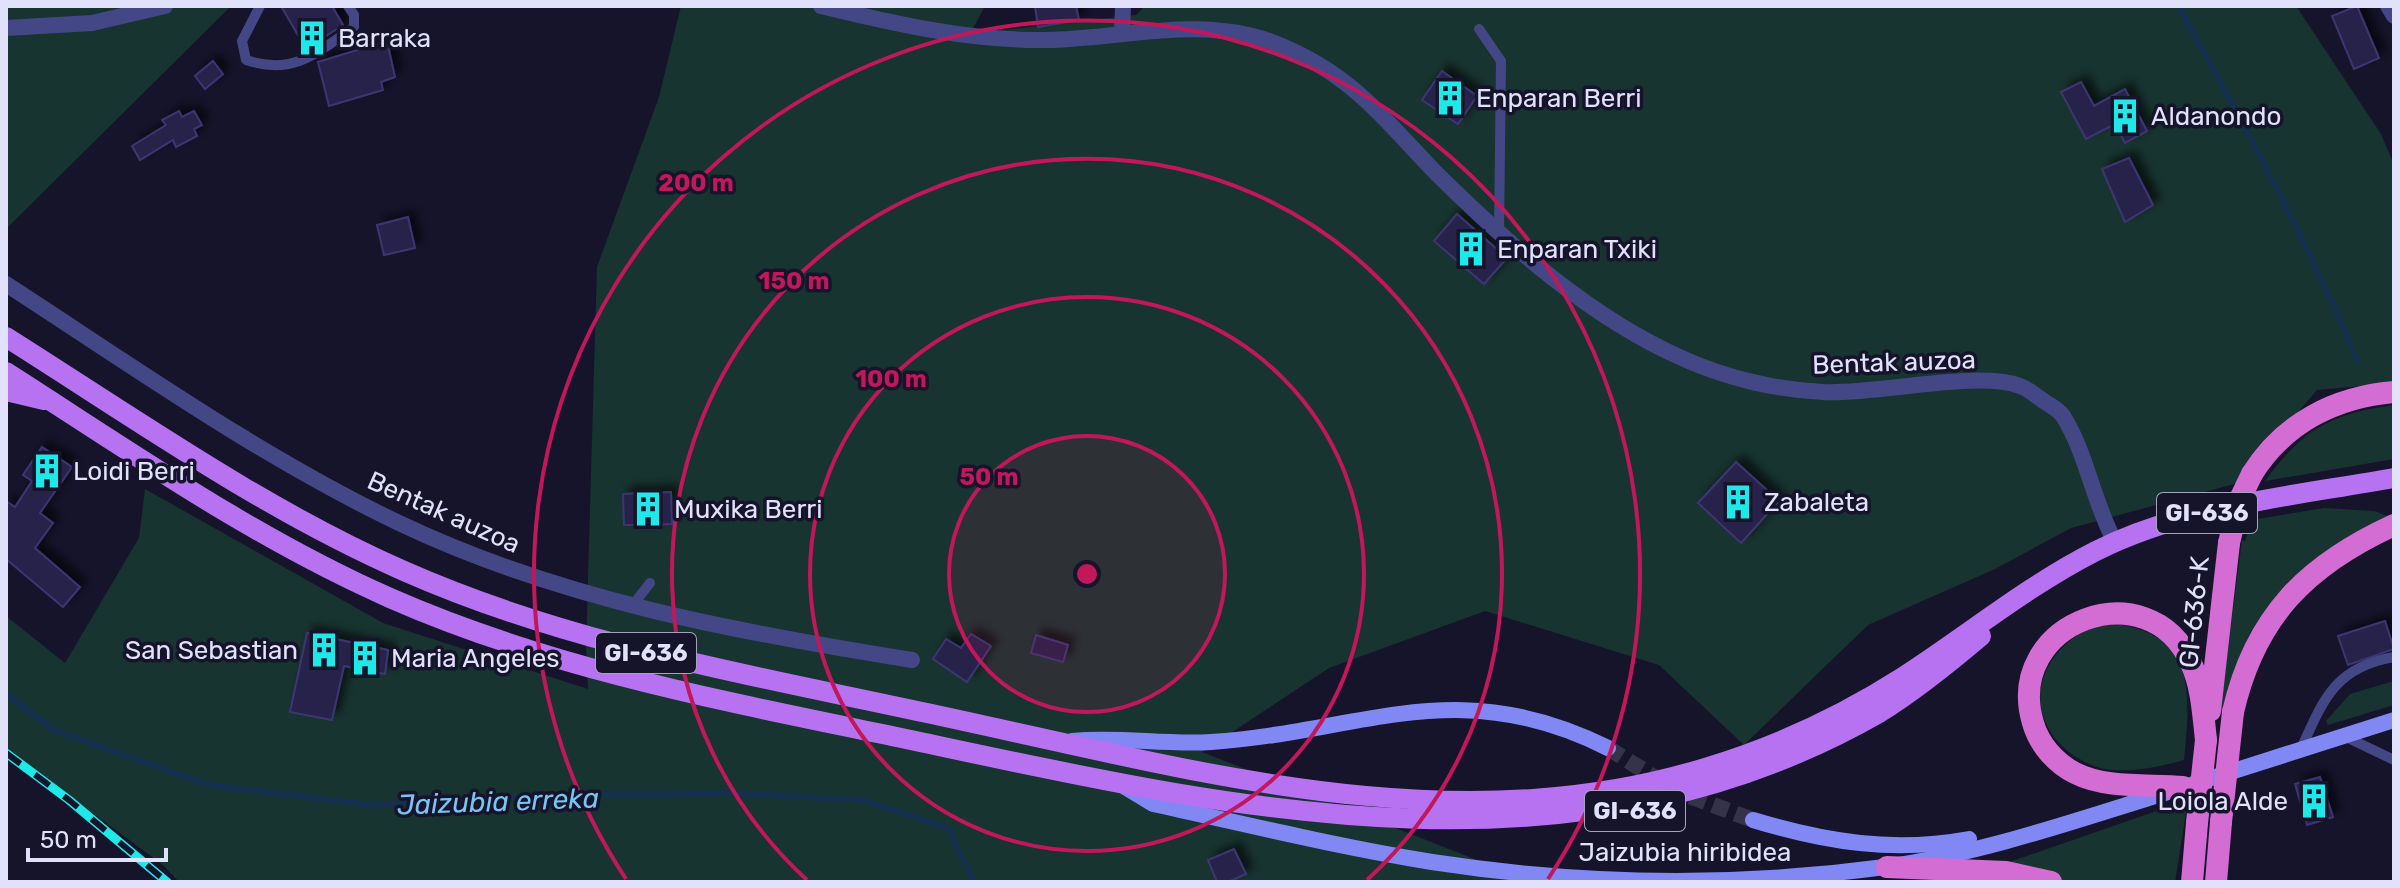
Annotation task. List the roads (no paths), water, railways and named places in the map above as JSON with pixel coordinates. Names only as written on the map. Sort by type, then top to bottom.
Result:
[{"type":"highway","name":"GI-636-K","points":[[2192,882],[2229,543],[2239,501],[2252,474],[2287,432],[2323,409],[2394,392]]},
{"type":"highway","name":"GI-636-K","points":[[2216,882],[2233,712],[2253,650],[2288,597],[2324,563],[2394,525]]},
{"type":"highway","points":[[2183,787],[2103,782],[2061,765],[2041,742],[2030,713],[2030,682],[2041,654],[2061,631],[2088,617],[2119,613],[2149,620],[2174,638],[2192,663],[2200,692],[2206,740]]},
{"type":"highway","points":[[1878,868],[1994,871],[2051,882]]},
{"type":"main road","name":"GI-636","points":[[6,337],[288,513],[450,591],[554,627],[660,656],[1184,768],[1404,801],[1521,801],[1622,788],[1748,753],[1828,719],[1904,677],[2034,586],[2115,542],[2219,510],[2394,478]]},
{"type":"main road","name":"GI-636","points":[[6,372],[286,547],[388,597],[493,639],[655,686],[1123,786],[1327,818],[1446,829],[1536,826],[1640,810],[1755,775],[1875,716],[1913,691],[2079,560]]},
{"type":"main road","points":[[6,391],[52,401]]},
{"type":"main road","points":[[1063,741],[1102,738],[1211,742],[1278,735],[1397,712],[1465,709],[1544,721],[1608,748]]},
{"type":"main road","name":"Jaizubia hiribidea","points":[[1123,786],[1153,804],[1333,844],[1529,874],[1685,881],[1812,875],[1878,868],[2021,838],[2394,720]]},
{"type":"main road","name":"Jaizubia hiribidea","points":[[1753,820],[1828,841],[1911,847],[1966,840],[2108,810]]},
{"type":"street","points":[[6,28],[92,23],[165,6]]},
{"type":"street","name":"Bentak auzoa","points":[[821,6],[943,33],[1046,40],[1122,32],[1225,33],[1268,41],[1312,60],[1355,87],[1499,232],[1558,281],[1613,319],[1683,359],[1747,381],[1822,392],[1885,391],[1968,381],[2019,385],[2061,413],[2081,457],[2098,511],[2115,542]]},
{"type":"street","points":[[1122,32],[1123,6]]},
{"type":"street","points":[[2388,6],[2394,15]]},
{"type":"street","name":"Bentak auzoa","points":[[6,284],[237,433],[400,523],[547,581],[631,606],[775,638],[912,660]]},
{"type":"street","points":[[1856,882],[1878,868]]},
{"type":"street","points":[[1529,874],[1557,882]]},
{"type":"lane","points":[[260,6],[242,41],[246,60],[287,67],[314,55],[354,27],[354,15],[348,6]]},
{"type":"lane","points":[[1479,29],[1501,61],[1499,232]]},
{"type":"lane","points":[[631,606],[650,583]]},
{"type":"lane","points":[[2301,749],[2319,710],[2341,677],[2379,660],[2394,657]]},
{"type":"lane","points":[[2344,736],[2394,760]]},
{"type":"waterway","points":[[2178,6],[2295,225],[2357,361]]},
{"type":"waterway","name":"Jaizubia erreka","points":[[6,694],[54,730],[209,785],[370,805],[530,796],[729,793],[862,800],[948,828],[974,882]]},
{"type":"tunnel","points":[[1608,748],[1676,791],[1753,820]]},
{"type":"railway","points":[[6,753],[69,800],[167,882]]},
{"type":"place","name":"Barraka","points":[[312,38]]},
{"type":"place","name":"Enparan Berri","points":[[1450,98]]},
{"type":"place","name":"Aldanondo","points":[[2125,116]]},
{"type":"place","name":"Enparan Txiki","points":[[1471,249]]},
{"type":"place","name":"Loidi Berri","points":[[47,471]]},
{"type":"place","name":"Zabaleta","points":[[1738,502]]},
{"type":"place","name":"Muxika Berri","points":[[648,509]]},
{"type":"place","name":"San Sebastian","points":[[324,650]]},
{"type":"place","name":"Maria Angeles","points":[[365,658]]},
{"type":"place","name":"Loiola Alde","points":[[2314,801]]}]
